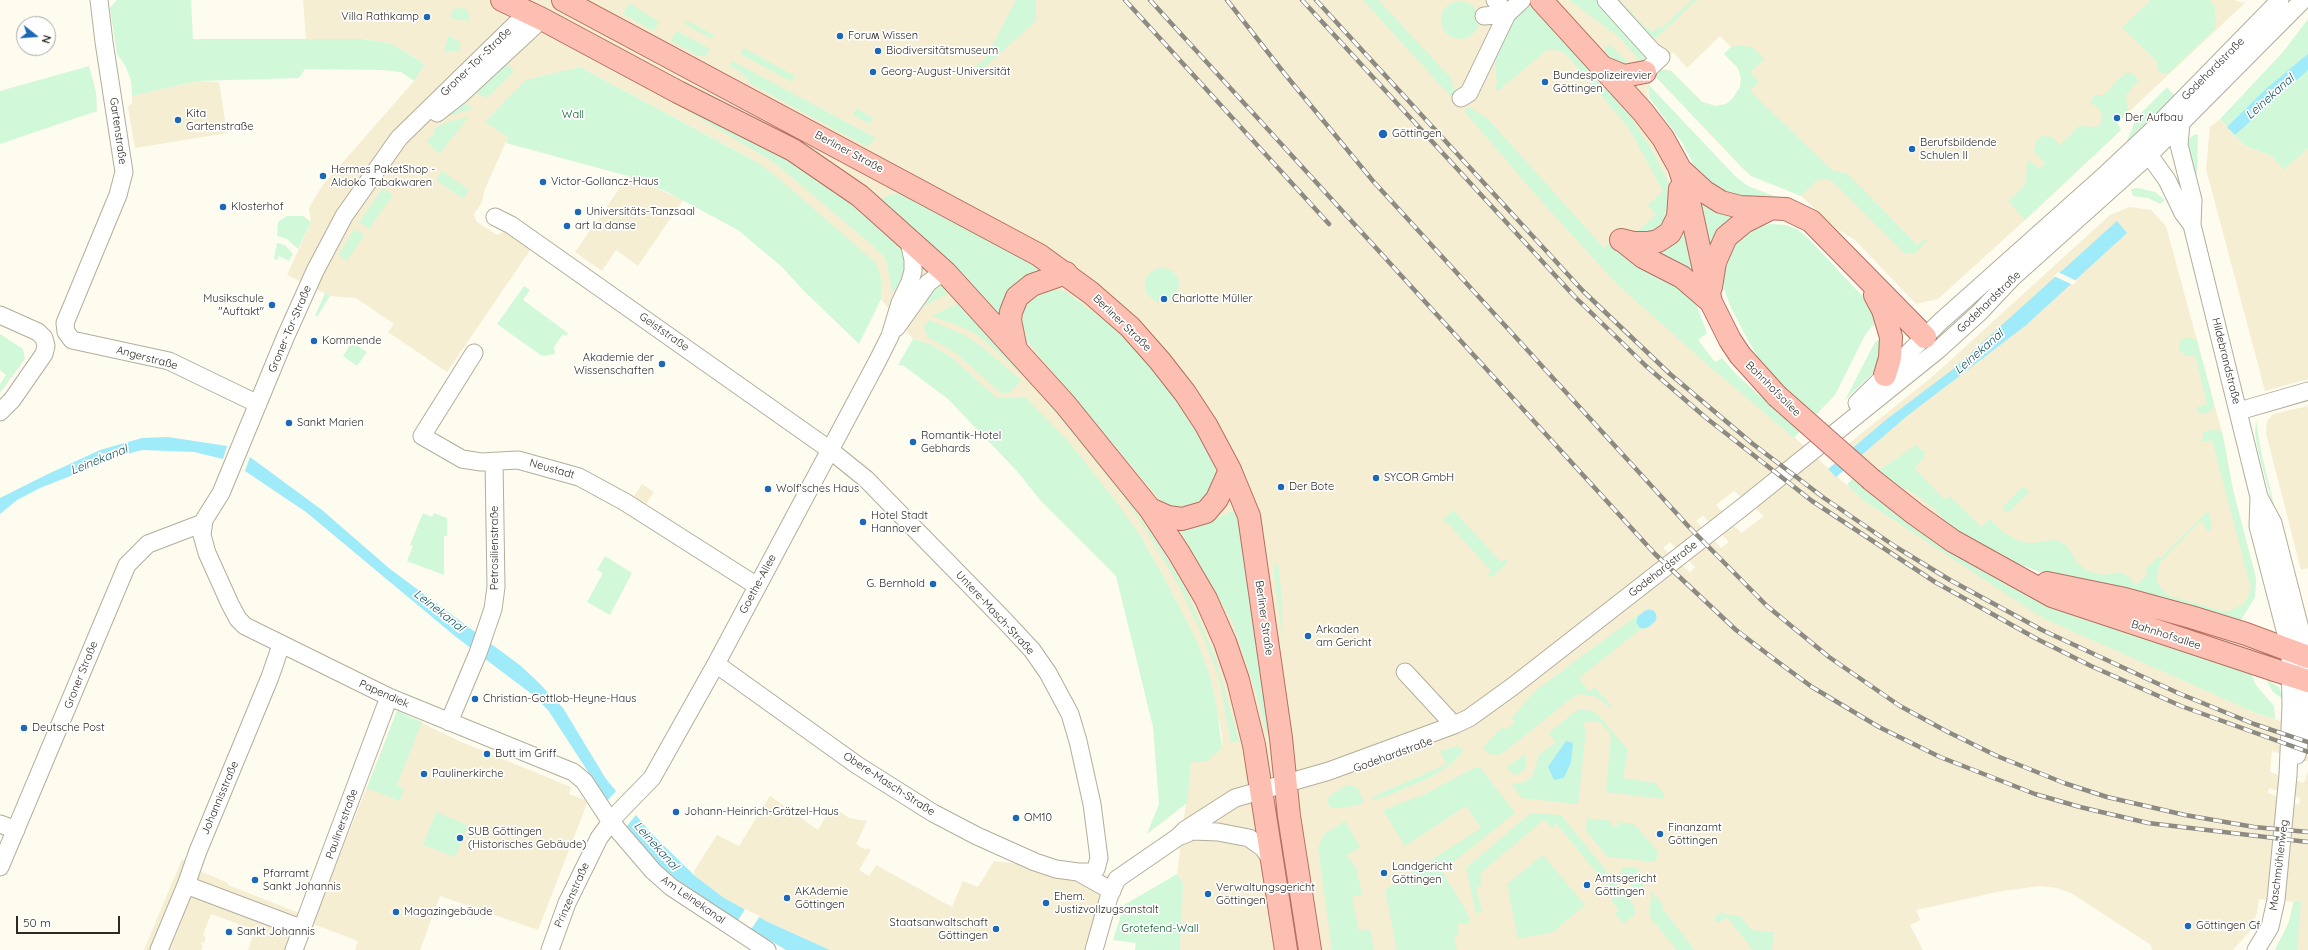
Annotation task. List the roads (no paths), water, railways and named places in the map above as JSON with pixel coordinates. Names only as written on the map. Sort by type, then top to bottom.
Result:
[{"type":"main road","points":[[502,0],[538,10],[678,92],[793,150],[860,196],[908,237],[946,273],[1017,353],[1065,404],[1150,509],[1202,592],[1225,642],[1238,680],[1252,735],[1286,950]]},
{"type":"main road","points":[[538,10],[568,1]]},
{"type":"main road","name":"Berliner Straße","points":[[568,1],[1039,255],[1066,273],[1130,327],[1160,361],[1185,393],[1206,425],[1230,470],[1249,516],[1281,738],[1285,787],[1310,950]]},
{"type":"main road","name":"Bahnhofsallee","points":[[1542,2],[1643,112],[1663,138],[1679,168],[1690,202],[1711,302],[1730,340],[1740,355],[1777,396],[1872,480],[1915,514],[1953,541],[2028,581],[2052,596],[2080,606],[2302,665]]},
{"type":"main road","points":[[1602,67],[1624,76],[1645,72]]},
{"type":"main road","points":[[1643,112],[1639,87],[1645,72]]},
{"type":"main road","points":[[1679,168],[1705,192],[1721,202],[1740,206],[1791,210],[1811,221],[1865,278],[1931,343]]},
{"type":"main road","points":[[1679,168],[1680,207],[1672,230],[1662,239],[1653,242],[1633,243],[1621,240],[1638,254],[1682,277],[1711,302]]},
{"type":"main road","points":[[1711,302],[1713,271],[1723,242],[1740,224],[1773,208]]},
{"type":"main road","points":[[1017,353],[1010,320],[1011,312],[1017,297],[1032,285],[1066,273]]},
{"type":"main road","points":[[1865,278],[1883,310],[1891,337],[1890,358],[1885,375]]},
{"type":"main road","points":[[1150,509],[1168,517],[1182,519],[1206,512],[1220,495],[1230,470]]},
{"type":"street","name":"Gartenstraße","points":[[65,324],[123,181],[123,154],[104,42],[99,0]]},
{"type":"street","points":[[1495,0],[1507,14]]},
{"type":"street","points":[[1461,98],[1469,93],[1507,14],[1522,0]]},
{"type":"street","points":[[1606,0],[1648,47],[1661,57],[1645,72]]},
{"type":"street","name":"Godehardstraße","points":[[1261,795],[1454,725],[1469,718],[1512,687],[1813,450],[1931,343],[2157,126],[2280,0]]},
{"type":"street","name":"Godehardstraße","points":[[1813,450],[1829,431],[1885,375],[1931,343],[1979,313],[2012,278],[2181,123],[2303,0]]},
{"type":"street","name":"Groner-Tor-Straße","points":[[203,523],[221,493],[288,331],[336,229],[367,181],[395,145],[460,95],[538,10]]},
{"type":"street","points":[[1484,16],[1507,14]]},
{"type":"street","name":"Hildebrandstraße","points":[[2181,123],[2179,145],[2193,200],[2192,225],[2259,497],[2258,526],[2302,665]]},
{"type":"street","points":[[2157,126],[2152,149],[2177,154],[2183,161]]},
{"type":"street","name":"Godehardstraße","points":[[2128,153],[2152,149]]},
{"type":"street","name":"Hildebrandstraße","points":[[2152,149],[2182,213],[2192,225]]},
{"type":"street","name":"Geiststraße","points":[[495,217],[511,225],[830,450]]},
{"type":"street","name":"Goethe-Allee","points":[[890,336],[900,303],[910,282],[913,271],[912,255],[908,237]]},
{"type":"street","name":"Goethe-Allee","points":[[614,818],[652,778],[716,664],[890,336],[928,283],[936,277],[946,273]]},
{"type":"street","points":[[0,315],[38,332],[46,342],[44,354],[12,400],[0,412]]},
{"type":"street","name":"Angerstraße","points":[[65,324],[66,332],[72,340],[169,361],[258,404]]},
{"type":"street","name":"Neustadt","points":[[474,353],[422,436],[462,460],[481,462],[512,460],[536,464],[562,471],[594,484],[629,504],[757,586]]},
{"type":"street","points":[[2239,411],[2308,391]]},
{"type":"street","name":"Untere-Masch-Straße","points":[[830,450],[883,496],[1011,627],[1032,650],[1048,673],[1070,714],[1078,740],[1094,818],[1098,864]]},
{"type":"street","name":"Petrosilienstraße","points":[[449,722],[491,620],[496,587],[494,461]]},
{"type":"street","name":"Papendiek","points":[[203,523],[202,535],[207,553],[238,619],[248,628],[390,697],[573,772],[584,781],[614,818]]},
{"type":"street","name":"Groner Straße","points":[[0,866],[127,565],[148,544],[203,523]]},
{"type":"street","name":"Johannisstraße","points":[[159,950],[270,677],[281,645]]},
{"type":"street","name":"Obere-Masch-Straße","points":[[716,664],[857,765],[916,803],[977,836],[1018,855],[1056,868],[1078,872],[1115,885]]},
{"type":"street","name":"Maschmühlenweg","points":[[2256,950],[2270,927],[2276,900],[2288,775],[2291,706],[2302,665]]},
{"type":"street","points":[[1405,672],[1454,725]]},
{"type":"street","name":"Maschmühlenweg","points":[[2288,775],[2296,761],[2308,686]]},
{"type":"street","name":"Godehardstraße","points":[[1285,787],[1370,765],[1459,731],[1473,723],[1512,687]]},
{"type":"street","name":"Paulinerstraße","points":[[294,950],[390,697]]},
{"type":"street","points":[[1094,950],[1115,885],[1185,834],[1224,812],[1261,795]]},
{"type":"street","name":"Prinzenstraße","points":[[550,949],[577,882],[599,838],[614,818]]},
{"type":"street","name":"Am Leinekanal","points":[[614,818],[653,871],[671,887],[767,950]]},
{"type":"street","points":[[0,824],[16,830]]},
{"type":"street","points":[[1185,834],[1218,832],[1249,838],[1263,848],[1272,861]]},
{"type":"street","name":"Obere-Masch-Straße","points":[[1078,872],[1092,872],[1098,864]]},
{"type":"street","points":[[186,885],[303,929]]},
{"type":"water","points":[[2308,54],[2308,70],[2235,135],[2227,127],[2268,87]]},
{"type":"water","points":[[2117,221],[2127,233],[2025,326],[1907,416],[1836,477],[1828,469],[1887,419],[1952,370]]},
{"type":"water","points":[[168,437],[227,446],[250,457],[322,510],[390,569],[521,666],[538,682],[563,708],[606,779],[651,833],[695,876],[724,898],[768,922],[830,950],[786,950],[736,920],[669,874],[645,850],[607,801],[548,710],[533,695],[456,637],[306,512],[245,471],[223,459],[194,452],[142,450],[123,455],[40,488],[17,500],[0,514],[0,498],[100,450],[142,438]]},
{"type":"water","points":[[1566,741],[1573,743],[1571,762],[1564,778],[1554,780],[1548,767]]},
{"type":"waterway","name":"Leinekanal","points":[[1644,621],[1649,617]]},
{"type":"railway","points":[[1125,0],[1329,224]]},
{"type":"railway","points":[[1150,0],[1655,554],[1736,630],[1812,687],[1879,727],[1940,757],[2035,794],[2080,807],[2148,823],[2308,842]]},
{"type":"railway","points":[[1227,0],[1284,73],[1373,181],[1689,527],[1767,606],[1829,657],[1900,706],[1946,731],[1997,756],[2064,783],[2107,797],[2185,815],[2254,827],[2308,832]]},
{"type":"railway","points":[[1302,0],[1575,297],[1646,366],[1705,417],[1812,501],[1935,582],[2037,639],[2091,666],[2181,706],[2308,752]]},
{"type":"railway","points":[[1316,0],[1583,291],[1670,374],[1753,444],[1824,498],[1896,547],[1950,580],[2042,630],[2178,693],[2254,724],[2308,742]]},
{"type":"place","name":"Villa Rathkamp","points":[[427,17]]},
{"type":"place","name":"Foruʍ Wissen","points":[[840,36]]},
{"type":"place","name":"Biodiversitätsmuseum","points":[[878,51]]},
{"type":"place","name":"Georg-August-Universität","points":[[873,72]]},
{"type":"place","name":"Bundespolizeirevier Göttingen","points":[[1545,82]]},
{"type":"place","name":"Der Aufbau","points":[[2117,118]]},
{"type":"place","name":"Kita Gartenstraße","points":[[178,120]]},
{"type":"place","name":"Göttingen","points":[[1383,134]]},
{"type":"place","name":"Berufsbildende Schulen II","points":[[1912,149]]},
{"type":"place","name":"Hermes PaketShop - Aldoko Tabakwaren","points":[[323,176]]},
{"type":"place","name":"Victor-Gollancz-Haus","points":[[543,182]]},
{"type":"place","name":"Klosterhof","points":[[223,207]]},
{"type":"place","name":"Universitäts-Tanzsaal","points":[[578,212]]},
{"type":"place","name":"art la danse","points":[[567,226]]},
{"type":"place","name":"Charlotte Müller","points":[[1164,299]]},
{"type":"place","name":"Musikschule \"Auftakt\"","points":[[272,305]]},
{"type":"place","name":"Kommende","points":[[314,341]]},
{"type":"place","name":"Akademie der Wissenschaften","points":[[662,364]]},
{"type":"place","name":"Sankt Marien","points":[[289,423]]},
{"type":"place","name":"Romantik-Hotel Gebhards","points":[[913,442]]},
{"type":"place","name":"SYCOR GmbH","points":[[1376,478]]},
{"type":"place","name":"Der Bote","points":[[1281,487]]},
{"type":"place","name":"Wolf'sches Haus","points":[[768,489]]},
{"type":"place","name":"Hotel Stadt Hannover","points":[[863,522]]},
{"type":"place","name":"G. Bernhold","points":[[933,584]]},
{"type":"place","name":"Arkaden am Gericht","points":[[1308,636]]},
{"type":"place","name":"Christian-Gottlob-Heyne-Haus","points":[[475,699]]},
{"type":"place","name":"Deutsche Post","points":[[24,728]]},
{"type":"place","name":"Butt im Griff","points":[[487,754]]},
{"type":"place","name":"Paulinerkirche","points":[[424,774]]},
{"type":"place","name":"Johann-Heinrich-Grätzel-Haus","points":[[676,812]]},
{"type":"place","name":"OM10","points":[[1016,818]]},
{"type":"place","name":"Finanzamt Göttingen","points":[[1660,834]]},
{"type":"place","name":"SUB Göttingen (Historisches Gebäude)","points":[[460,838]]},
{"type":"place","name":"Landgericht Göttingen","points":[[1384,873]]},
{"type":"place","name":"Pfarramt Sankt Johannis","points":[[255,880]]},
{"type":"place","name":"Amtsgericht Göttingen","points":[[1587,885]]},
{"type":"place","name":"Verwaltungsgericht Göttingen","points":[[1208,894]]},
{"type":"place","name":"AKAdemie Göttingen","points":[[787,898]]},
{"type":"place","name":"Ehem. Justizvollzugsanstalt","points":[[1046,903]]},
{"type":"place","name":"Magazingebäude","points":[[396,912]]},
{"type":"place","name":"Göttingen Gf","points":[[2188,926]]},
{"type":"place","name":"Staatsanwaltschaft Göttingen","points":[[996,929]]},
{"type":"place","name":"Sankt Johannis","points":[[229,932]]},
{"type":"park label","name":"Wall","points":[[573,115]]},
{"type":"park label","name":"Grotefend-Wall","points":[[1160,929]]}]
